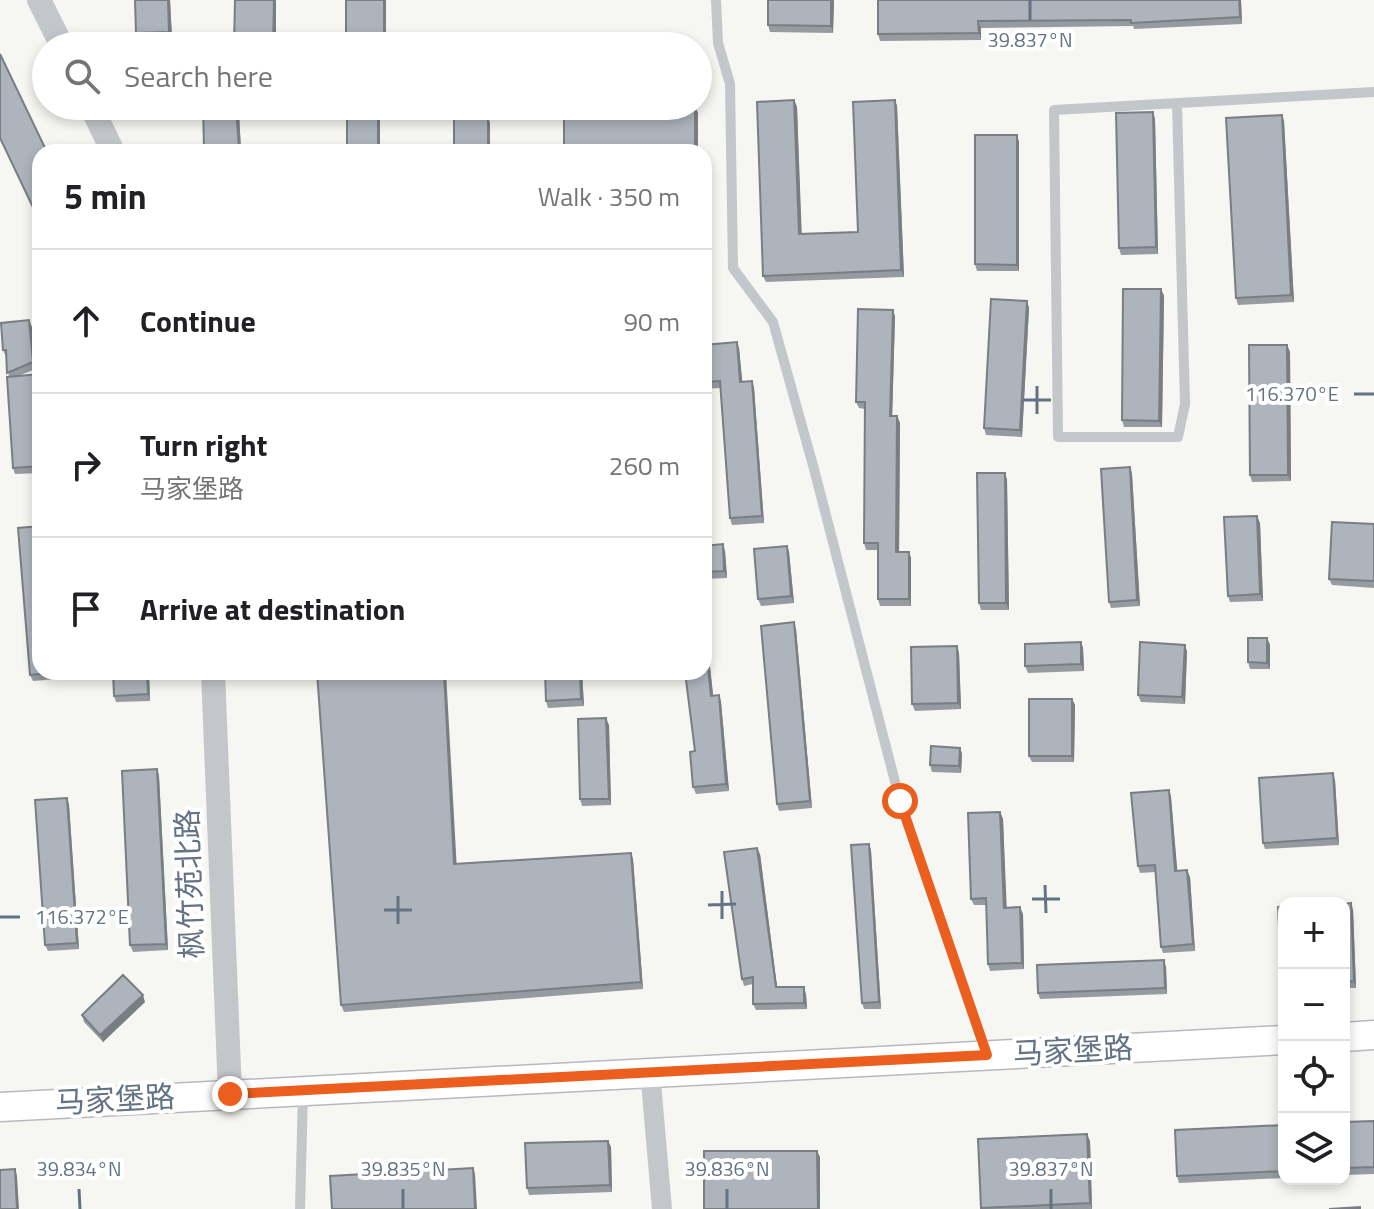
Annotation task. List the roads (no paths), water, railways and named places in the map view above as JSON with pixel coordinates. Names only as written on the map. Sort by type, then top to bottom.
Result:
[{"type":"main road","points":[[1350,1037],[1374,1035]]},
{"type":"main road","name":"马家堡路","points":[[0,1107],[1278,1040]]},
{"type":"street","points":[[39,0],[55,32]]},
{"type":"street","points":[[98,120],[109,144]]},
{"type":"street","name":"枫竹苑北路","points":[[213,680],[230,1094]]},
{"type":"street","points":[[650,1071],[662,1209]]},
{"type":"lane","points":[[716,0],[718,43],[730,84],[733,268],[773,322],[900,801],[987,1055]]},
{"type":"lane","points":[[1177,104],[1185,404],[1178,437],[1058,437],[1054,110],[1374,92]]},
{"type":"lane","points":[[300,1209],[303,1090]]}]
